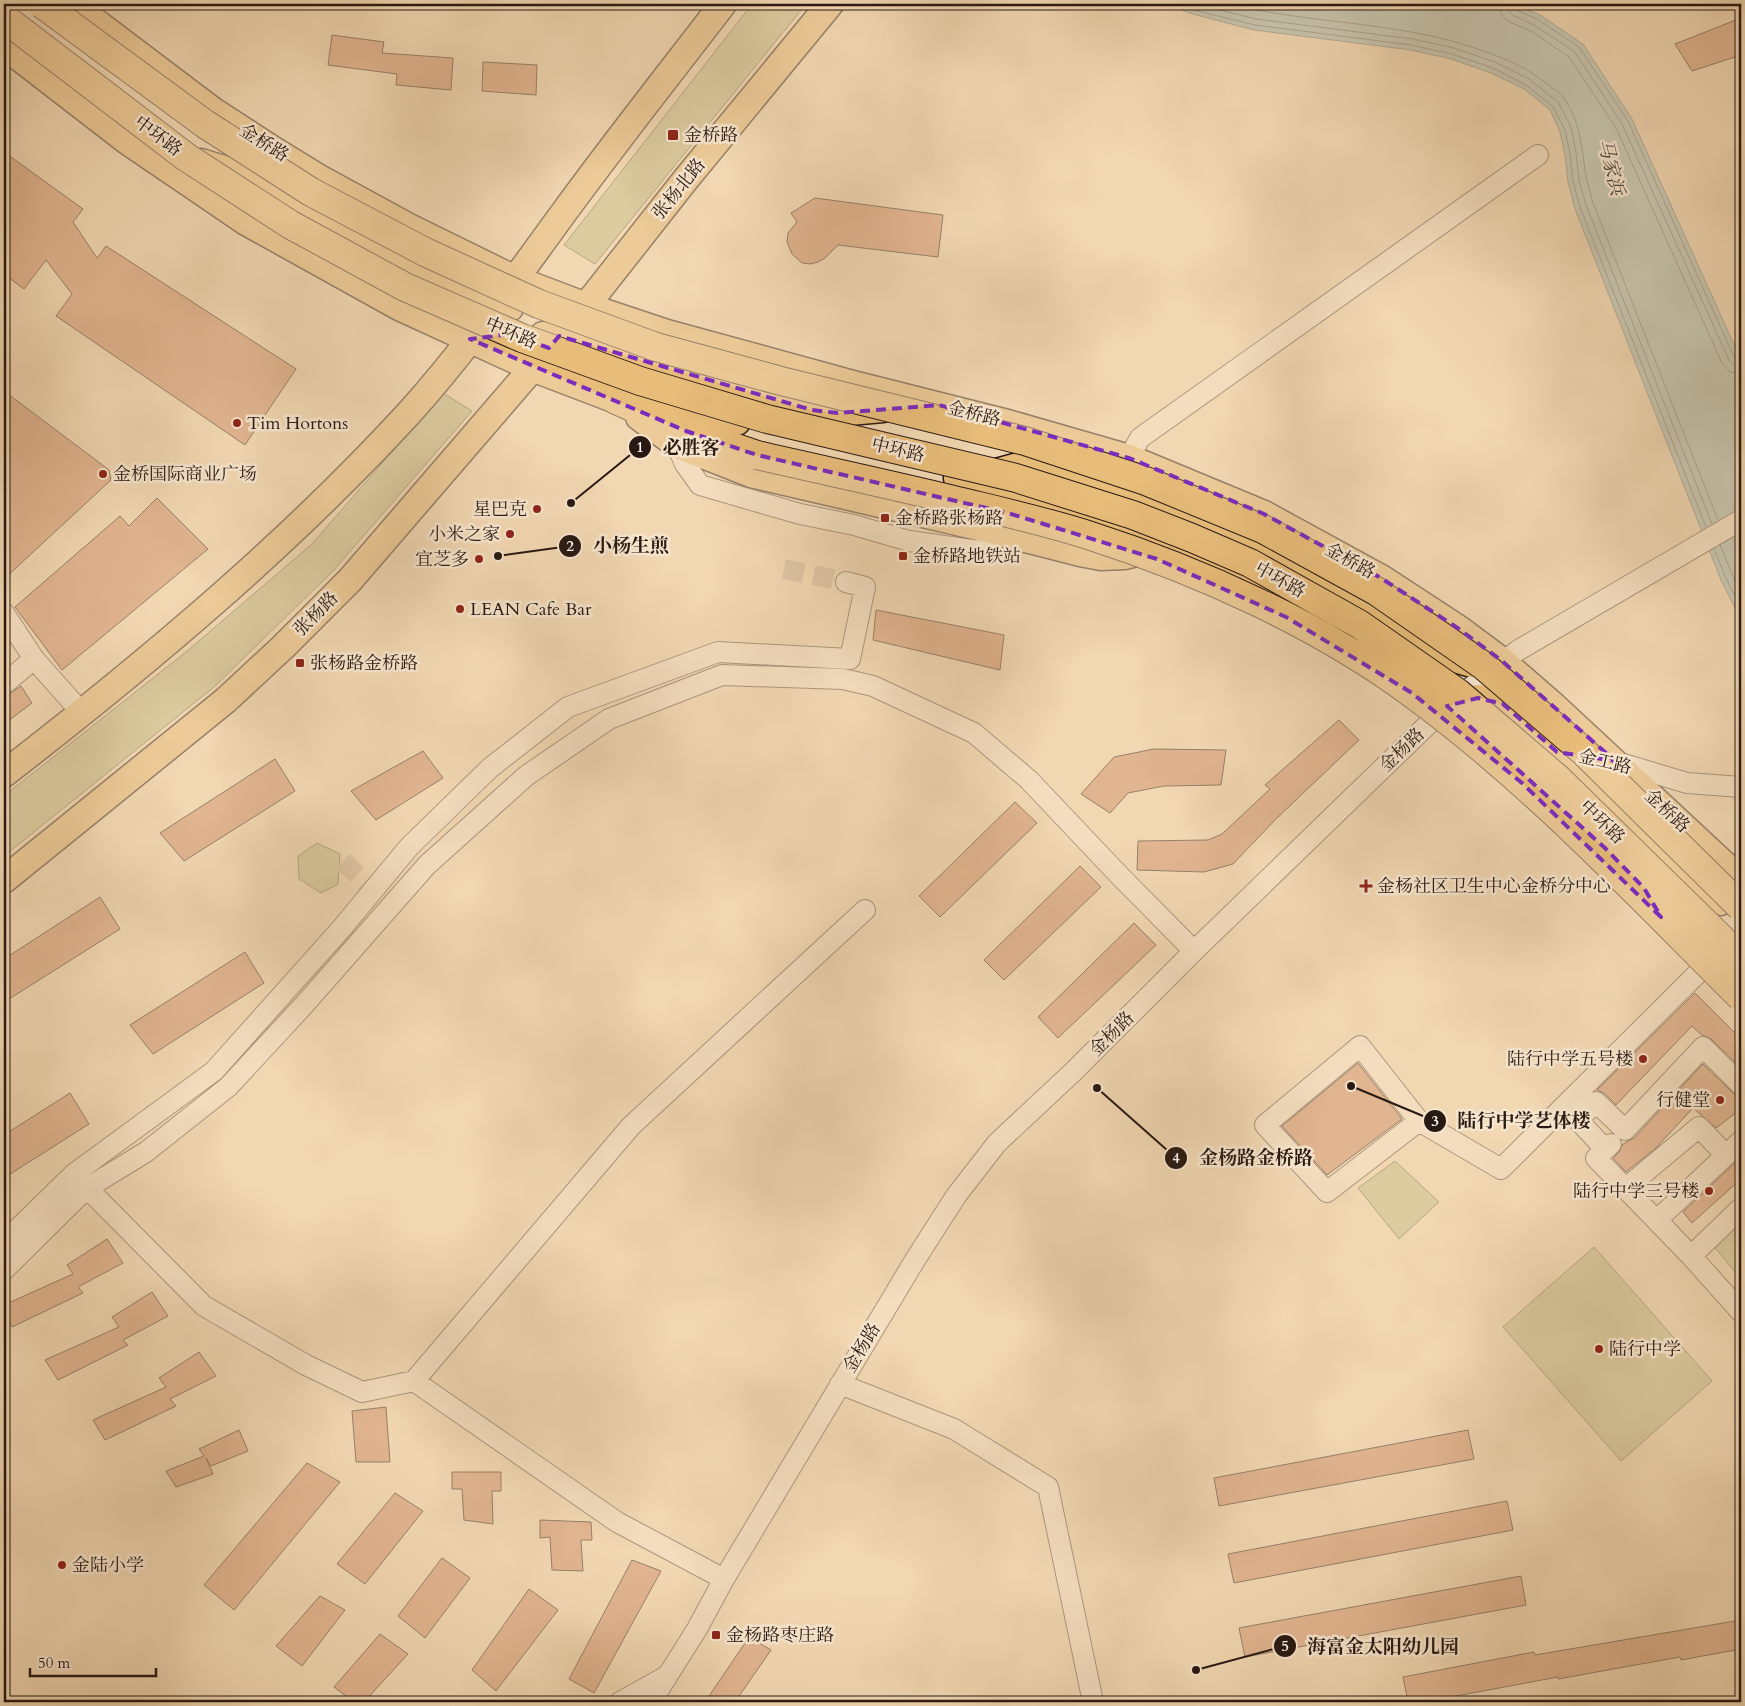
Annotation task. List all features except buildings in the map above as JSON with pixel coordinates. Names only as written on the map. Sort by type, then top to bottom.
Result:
[{"type":"highway","name":"中环路","points":[[42,4],[205,124],[311,192],[425,252],[539,304],[656,347],[781,381],[1025,442],[1146,481],[1263,529],[1376,591],[1484,666],[1582,750],[1741,907]]},
{"type":"highway","name":"中环路","points":[[4,18],[186,157],[291,226],[405,287],[512,334],[649,384],[767,419],[1016,478],[1133,515],[1187,526],[1359,624],[1458,693],[1557,778],[1741,958]]},
{"type":"highway","points":[[616,400],[686,430],[757,455],[998,511],[1086,535],[1157,559],[1286,617],[1347,650],[1412,693],[1468,736],[1522,783],[1578,836],[1741,997]]},
{"type":"highway","points":[[1187,526],[1388,660],[1448,706],[1504,756],[1578,836]]},
{"type":"main road","name":"金桥路","points":[[72,4],[215,112],[321,179],[409,228],[515,279],[586,306],[676,336],[1004,422],[1129,458],[1264,514],[1382,578],[1458,628],[1554,706],[1741,880]]},
{"type":"main road","points":[[4,774],[82,714],[173,639],[299,525],[409,413],[470,339],[594,172],[723,4]]},
{"type":"main road","name":"张杨北路","points":[[586,306],[686,179],[830,4]]},
{"type":"main road","points":[[4,46],[127,141],[246,222],[398,307],[532,368],[616,400],[687,410],[762,427],[1100,516],[1245,581],[1350,638],[1447,706],[1585,829],[1644,888],[1741,972]]},
{"type":"main road","points":[[127,141],[237,173],[259,182],[398,260],[478,300],[495,305],[534,311],[586,306]]},
{"type":"main road","name":"张杨路","points":[[4,880],[226,700],[283,647],[350,580],[586,306]]},
{"type":"main road","points":[[470,339],[519,332],[559,336],[596,346],[730,390],[812,410],[838,412],[939,406]]},
{"type":"main road","points":[[616,400],[677,445],[751,474],[1001,533],[1080,554],[1101,557],[1125,556],[1167,546]]},
{"type":"main road","points":[[965,480],[1018,466],[1036,466],[1117,490],[1187,526],[1268,551],[1368,606],[1441,655],[1472,664],[1502,662]]},
{"type":"main road","points":[[1100,516],[1187,526]]},
{"type":"main road","points":[[1447,706],[1478,698],[1503,704],[1683,870],[1741,918]]},
{"type":"main road","points":[[1644,888],[1686,961],[1741,1011]]},
{"type":"street","points":[[1129,458],[1140,438],[1538,155]]},
{"type":"street","name":"金杨路","points":[[651,1702],[697,1629],[724,1579],[915,1260],[956,1196],[997,1143],[1073,1072],[1194,951],[1447,706],[1517,651],[1741,520]]},
{"type":"street","points":[[4,1242],[75,1173],[214,1071],[341,930],[409,847],[490,768],[568,707],[718,652],[850,659],[865,587],[846,582]]},
{"type":"street","points":[[4,613],[34,659],[82,714]]},
{"type":"street","points":[[4,684],[34,659]]},
{"type":"street","points":[[4,1270],[87,1188],[146,1152],[228,1087],[303,1006],[426,865],[526,776],[610,719],[722,675],[843,679],[873,686],[974,733],[1029,780],[1194,951]]},
{"type":"street","name":"金工路","points":[[1557,752],[1615,761],[1664,778],[1687,783],[1741,787]]},
{"type":"street","points":[[87,1188],[204,1306],[306,1365],[362,1392],[414,1382],[631,1126],[865,910]]},
{"type":"street","points":[[1419,1121],[1327,1192],[1265,1125],[1360,1046],[1419,1121],[1501,1168],[1699,972]]},
{"type":"street","points":[[1739,1303],[1596,1158],[1625,1130],[1702,1047],[1741,1085]]},
{"type":"street","points":[[1605,1149],[1578,1120],[1596,1102],[1625,1130]]},
{"type":"street","points":[[1626,1188],[1699,1127],[1726,1155]]},
{"type":"street","points":[[1657,1220],[1741,1141]]},
{"type":"street","points":[[1692,1256],[1741,1208]]},
{"type":"street","points":[[414,1382],[617,1522],[724,1579]]},
{"type":"street","points":[[840,1384],[954,1429],[1048,1487],[1092,1702]]},
{"type":"street","points":[[620,1702],[666,1676]]},
{"type":"highlighted area","points":[[511,334],[549,348],[559,336],[812,410],[838,413],[939,405],[1129,458],[1264,514],[1381,578],[1459,629],[1502,661],[1615,761],[1557,752],[1503,704],[1478,698],[1447,706],[1605,848],[1644,888],[1661,917],[1522,783],[1412,693],[1286,617],[1157,559],[1008,513],[757,455],[686,431],[470,339]]},
{"type":"shaded area","points":[[752,4],[806,4],[595,264],[564,245]]},
{"type":"shaded area","points":[[443,393],[472,411],[333,571],[214,687],[4,856],[4,796],[186,652],[312,544]]},
{"type":"shaded area","points":[[317,843],[340,854],[338,884],[321,893],[299,879],[298,856]]},
{"type":"shaded area","points":[[1395,1161],[1439,1202],[1399,1239],[1358,1188]]},
{"type":"shaded area","points":[[1741,1215],[1741,1276],[1740,1278],[1711,1243]]},
{"type":"shaded area","points":[[1594,1247],[1712,1381],[1621,1461],[1503,1327]]},
{"type":"water","name":"马家浜","points":[[1165,4],[1513,4],[1540,15],[1583,44],[1632,119],[1741,360],[1741,620],[1721,580],[1575,209],[1568,182],[1560,132],[1550,110],[1524,89],[1491,73],[1451,59],[1411,50],[1254,30],[1193,14]]},
{"type":"tunnel","points":[[784,569],[846,582]]},
{"type":"tunnel","points":[[343,861],[373,890]]},
{"type":"place","name":"金桥路","points":[[673,135]]},
{"type":"place","name":"Tim Hortons","points":[[237,423]]},
{"type":"place","name":"金桥国际商业广场","points":[[103,474]]},
{"type":"place","name":"必胜客","points":[[571,503]]},
{"type":"place","name":"星巴克","points":[[537,509]]},
{"type":"place","name":"金桥路张杨路","points":[[885,518]]},
{"type":"place","name":"小米之家","points":[[510,534]]},
{"type":"place","name":"小杨生煎","points":[[498,556]]},
{"type":"place","name":"金桥路地铁站","points":[[903,556]]},
{"type":"place","name":"宜芝多","points":[[479,559]]},
{"type":"place","name":"LEAN Cafe Bar","points":[[460,609]]},
{"type":"place","name":"张杨路金桥路","points":[[300,663]]},
{"type":"place","name":"金杨社区卫生中心金桥分中心","points":[[1366,886]]},
{"type":"place","name":"陆行中学五号楼","points":[[1643,1059]]},
{"type":"place","name":"陆行中学艺体楼","points":[[1351,1086]]},
{"type":"place","name":"金杨路金桥路","points":[[1097,1088]]},
{"type":"place","name":"行健堂","points":[[1720,1100]]},
{"type":"place","name":"陆行中学三号楼","points":[[1709,1191]]},
{"type":"place","name":"陆行中学","points":[[1599,1349]]},
{"type":"place","name":"金陆小学","points":[[62,1565]]},
{"type":"place","name":"金杨路枣庄路","points":[[716,1635]]},
{"type":"place","name":"海富金太阳幼儿园","points":[[1196,1670]]}]
